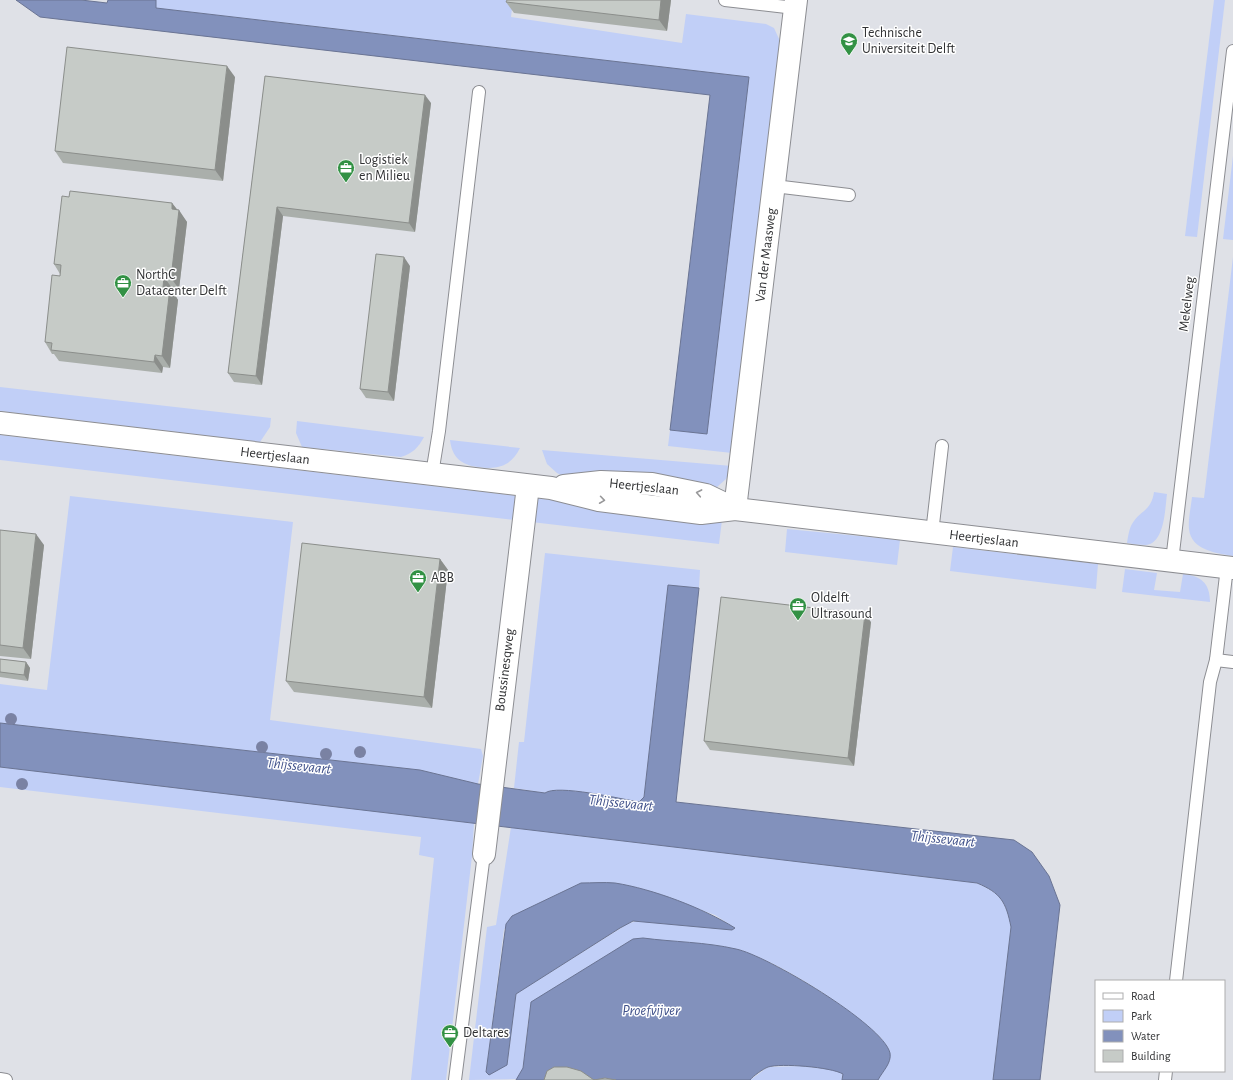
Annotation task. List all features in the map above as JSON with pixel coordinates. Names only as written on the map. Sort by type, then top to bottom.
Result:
[{"type":"street","name":"Van der Maasweg","points":[[735,509],[796,4]]},
{"type":"street","name":"Heertjeslaan","points":[[0,423],[551,488],[599,500],[701,513],[735,509],[1230,567]]},
{"type":"street","name":"Boussinesqweg","points":[[484,854],[528,486]]},
{"type":"lane","points":[[725,0],[796,4]]},
{"type":"lane","name":"Mekelweg","points":[[1172,561],[1233,51]]},
{"type":"lane","points":[[432,474],[439,431],[479,92]]},
{"type":"lane","points":[[774,186],[849,195]]},
{"type":"lane","points":[[932,533],[942,446]]},
{"type":"lane","points":[[1176,980],[1210,682],[1216,660],[1230,567]]},
{"type":"lane","points":[[1216,660],[1233,662]]},
{"type":"lane","points":[[456,1080],[484,854]]},
{"type":"lane","points":[[0,1079],[6,1080]]},
{"type":"green space","points":[[156,0],[513,0],[511,17],[682,43],[686,14],[766,24],[774,28],[780,41],[732,453],[668,446],[670,430],[707,433],[749,77],[155,8]]},
{"type":"green space","points":[[1214,0],[1225,0],[1197,237],[1185,236]]},
{"type":"green space","points":[[1233,156],[1233,240],[1223,239]]},
{"type":"green space","points":[[1233,257],[1233,556],[1212,552],[1194,542],[1189,529],[1189,517],[1192,497],[1204,498]]},
{"type":"green space","points":[[0,387],[271,418],[270,427],[260,442],[0,411]]},
{"type":"green space","points":[[297,421],[424,437],[415,450],[401,457],[302,447],[296,433]]},
{"type":"green space","points":[[0,435],[722,520],[719,544],[0,460]]},
{"type":"green space","points":[[450,440],[520,448],[508,463],[498,467],[485,468],[472,466],[458,459],[453,451]]},
{"type":"green space","points":[[542,450],[732,466],[726,479],[717,487],[609,472],[565,477],[557,473],[547,464]]},
{"type":"green space","points":[[1154,492],[1167,494],[1163,524],[1157,538],[1152,543],[1146,545],[1127,543],[1132,524],[1135,519],[1148,507],[1153,499]]},
{"type":"green space","points":[[70,496],[293,522],[270,720],[481,749],[483,756],[478,784],[420,770],[0,723],[0,684],[47,690]]},
{"type":"green space","points":[[787,529],[900,540],[897,565],[785,552]]},
{"type":"green space","points":[[953,547],[1098,564],[1096,589],[950,571]]},
{"type":"green space","points":[[545,553],[700,570],[699,588],[668,585],[644,797],[639,802],[575,791],[562,790],[545,793],[514,788],[519,742],[524,742]]},
{"type":"green space","points":[[1125,569],[1157,573],[1154,590],[1180,592],[1183,574],[1195,577],[1206,585],[1210,595],[1210,602],[1122,592]]},
{"type":"green space","points":[[0,767],[474,823],[472,856],[446,1080],[411,1080],[434,858],[419,855],[421,837],[0,787]]},
{"type":"green space","points":[[511,827],[976,883],[991,891],[1001,899],[1007,911],[1011,927],[993,1080],[878,1080],[882,1039],[850,1012],[795,975],[756,956],[737,949],[529,1013],[523,1068],[518,1079],[469,1080],[487,927],[496,925]],"holes":[[[645,891],[715,915],[735,928],[732,930],[639,921],[629,923],[516,994],[508,1060],[486,1072],[504,929]]]},
{"type":"green space","points":[[801,1066],[836,1070],[843,1074],[842,1080],[750,1080],[768,1067]]},
{"type":"water","points":[[16,0],[81,0],[107,3],[108,0],[156,0],[156,8],[749,77],[707,434],[670,430],[710,95],[40,17]]},
{"type":"water","name":"Thijssevaart","points":[[668,585],[699,588],[676,802],[1014,840],[1032,852],[1049,876],[1060,905],[1040,1080],[993,1080],[1011,927],[1007,911],[1001,899],[992,891],[977,883],[0,767],[0,723],[420,770],[478,784],[545,793],[562,790],[575,791],[639,802],[644,797]]},
{"type":"water","points":[[581,883],[615,883],[645,890],[677,900],[708,913],[735,928],[732,930],[633,921],[620,928],[516,994],[507,1065],[489,1075],[486,1072],[506,924],[512,916]]},
{"type":"water","name":"Proefvijver","points":[[643,938],[701,943],[736,949],[772,964],[822,992],[867,1025],[883,1040],[890,1053],[890,1060],[888,1064],[878,1080],[842,1080],[843,1074],[828,1069],[784,1065],[768,1067],[750,1080],[516,1080],[523,1068],[531,1002],[633,939]]},
{"type":"building","points":[[507,0],[661,0],[659,20],[506,2]]},
{"type":"building","points":[[67,47],[227,66],[215,170],[55,151]]},
{"type":"building","points":[[265,76],[425,95],[409,223],[277,207],[256,376],[228,373]]},
{"type":"building","points":[[70,191],[172,203],[172,209],[179,210],[171,278],[164,277],[163,287],[170,288],[162,356],[155,355],[154,362],[51,350],[52,343],[45,342],[52,275],[60,276],[61,265],[54,264],[62,196],[69,197]]},
{"type":"building","points":[[376,254],[404,257],[388,392],[360,389]]},
{"type":"building","points":[[0,530],[36,534],[23,648],[0,645]]},
{"type":"building","points":[[302,543],[440,559],[424,697],[286,681]]},
{"type":"building","points":[[721,597],[865,614],[848,758],[704,741]]},
{"type":"building","points":[[0,659],[26,662],[24,675],[0,672]]},
{"type":"building","points":[[554,1067],[567,1067],[581,1071],[594,1080],[544,1080],[547,1071]]},
{"type":"building","points":[[605,1078],[616,1080],[594,1080]]},
{"type":"place","name":"Technische Universiteit Delft","points":[[849,56]]},
{"type":"place","name":"Logistiek en Milieu","points":[[346,183]]},
{"type":"place","name":"NorthC Datacenter Delft","points":[[123,298]]},
{"type":"place","name":"ABB","points":[[418,593]]},
{"type":"place","name":"Oldelft Ultrasound","points":[[798,621]]},
{"type":"place","name":"Deltares","points":[[450,1048]]}]
